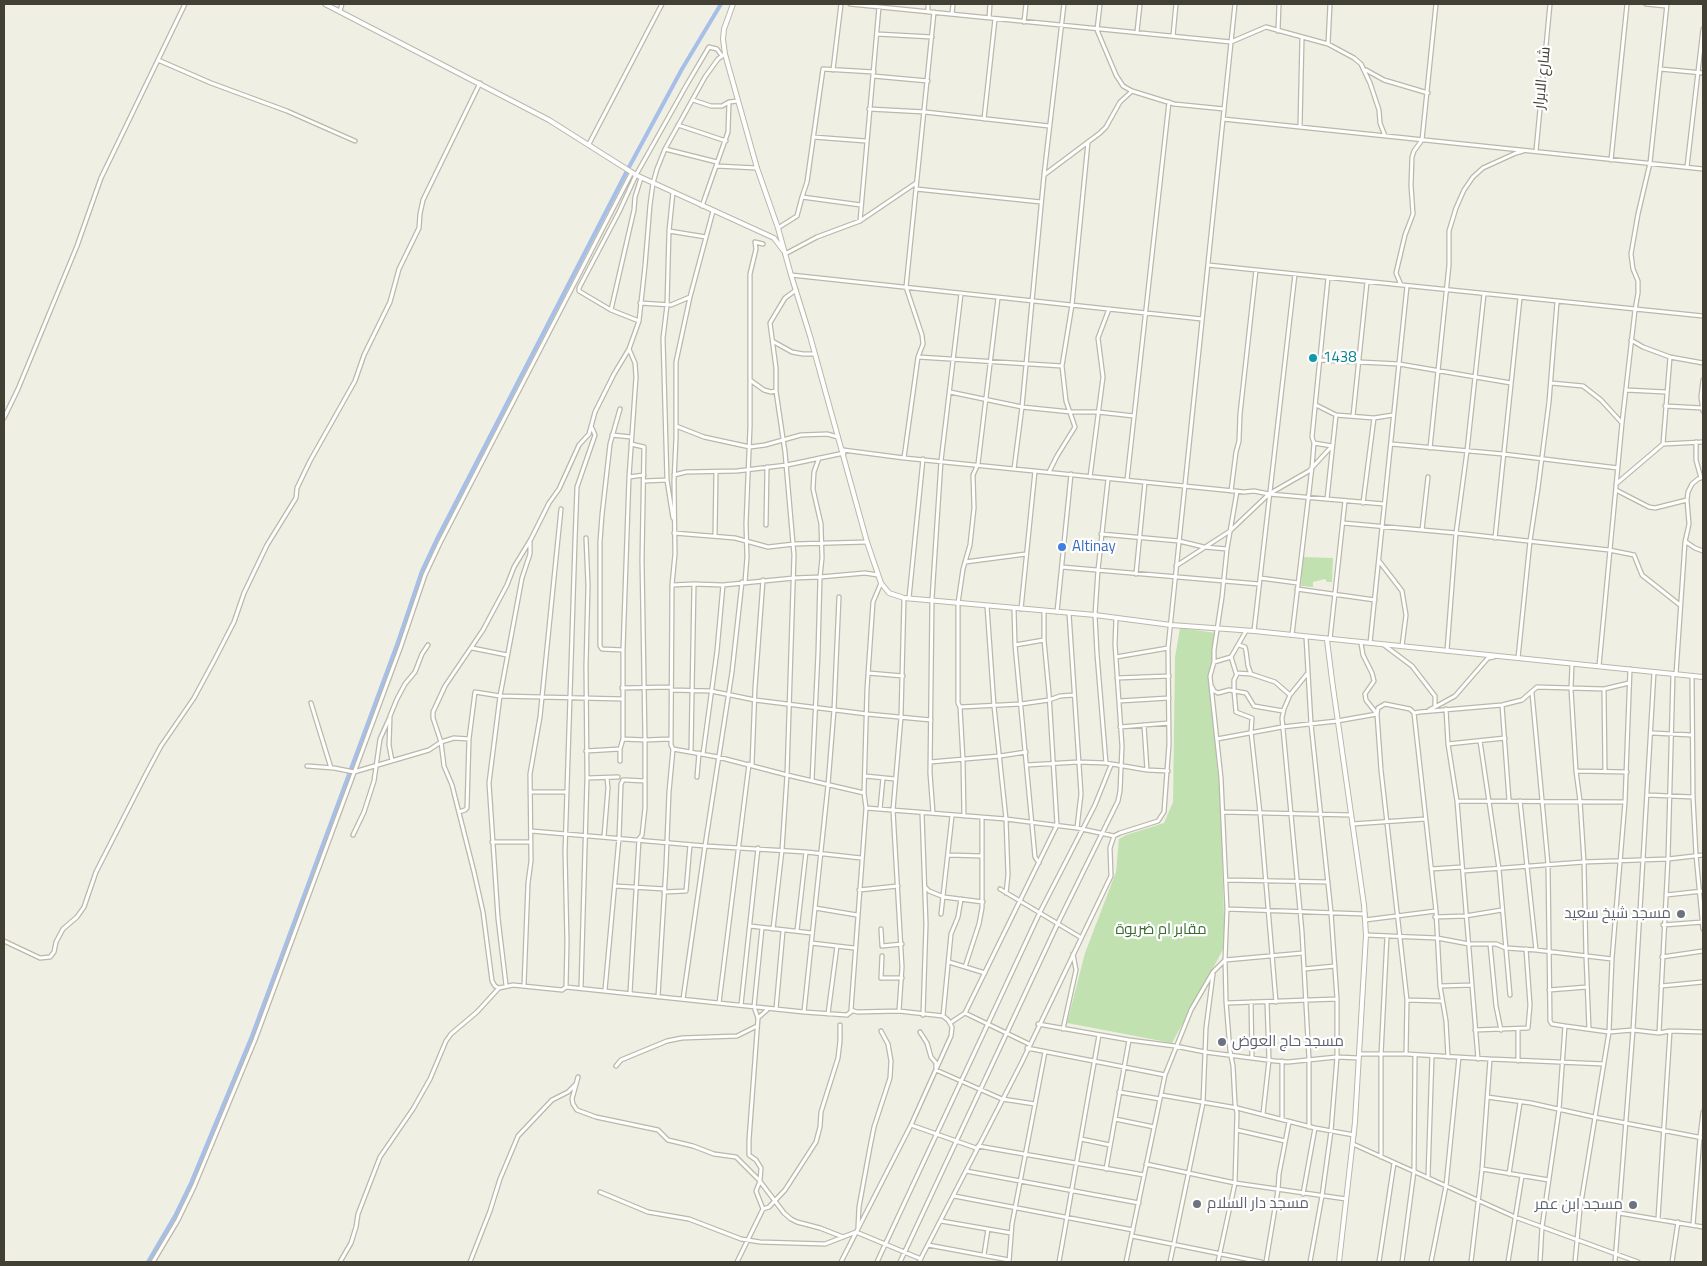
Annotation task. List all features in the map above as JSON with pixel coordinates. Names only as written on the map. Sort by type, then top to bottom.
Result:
[{"type":"street","points":[[4,418],[18,389],[77,246],[101,178],[186,4]]},
{"type":"street","points":[[325,4],[549,120],[641,178],[774,238],[785,254]]},
{"type":"street","points":[[340,11],[342,4]]},
{"type":"street","points":[[589,144],[662,4]]},
{"type":"street","points":[[733,4],[724,29],[723,55],[757,168],[778,228],[843,451],[867,542],[881,583],[889,593],[904,598],[1096,615],[1171,625],[1254,631],[1703,677]]},
{"type":"street","points":[[833,70],[841,4]]},
{"type":"street","points":[[850,4],[1231,42],[1266,27],[1328,44],[1354,58],[1365,70],[1384,80],[1428,92]]},
{"type":"street","points":[[928,4],[928,12]]},
{"type":"street","points":[[952,14],[953,4]]},
{"type":"street","points":[[989,18],[990,4]]},
{"type":"street","points":[[1024,22],[1026,4]]},
{"type":"street","points":[[1014,469],[1022,407],[1049,126],[1064,4]]},
{"type":"street","points":[[1100,4],[1097,30],[1116,75],[1123,86],[1132,91],[1169,102],[1224,109]]},
{"type":"street","points":[[1137,32],[1140,4]]},
{"type":"street","points":[[1173,36],[1176,4]]},
{"type":"street","points":[[857,1230],[920,1261],[954,1196],[1111,876],[1110,848],[1114,836],[1120,832],[1160,820],[1165,809],[1169,723],[1168,648],[1234,4]]},
{"type":"street","points":[[1278,31],[1279,4]]},
{"type":"street","points":[[1328,44],[1330,4]]},
{"type":"street","points":[[1401,285],[1396,273],[1405,235],[1413,214],[1412,157],[1422,140],[1436,4]]},
{"type":"street","name":"شارع الابرار","points":[[1536,151],[1550,4]]},
{"type":"street","points":[[1611,160],[1628,4]]},
{"type":"street","points":[[1599,666],[1622,423],[1638,293],[1638,281],[1633,268],[1631,254],[1650,163],[1666,5],[1646,4]]},
{"type":"street","points":[[860,222],[866,141],[880,7]]},
{"type":"street","points":[[904,458],[918,357],[923,344],[922,335],[906,287],[934,12]]},
{"type":"street","points":[[984,119],[995,19]]},
{"type":"street","points":[[1687,168],[1701,73],[1703,29]]},
{"type":"street","points":[[877,34],[932,37]]},
{"type":"street","points":[[1300,127],[1302,37]]},
{"type":"street","points":[[153,1262],[178,1220],[194,1186],[256,1040],[428,567],[634,174],[709,47],[717,49],[723,55]]},
{"type":"street","points":[[500,988],[495,986],[492,981],[480,896],[452,785],[444,766],[441,742],[433,718],[433,712],[445,686],[472,648],[493,612],[514,567],[530,541],[549,503],[559,489],[579,445],[592,428],[595,412],[629,349],[638,321],[653,183],[665,148],[705,77],[723,55]]},
{"type":"street","points":[[158,60],[204,80],[287,111],[355,141]]},
{"type":"street","points":[[778,228],[797,216],[806,182],[823,69],[928,81]]},
{"type":"street","points":[[1660,69],[1701,73]]},
{"type":"street","points":[[1365,70],[1385,136]]},
{"type":"street","points":[[4,941],[40,958],[50,957],[63,929],[77,917],[84,907],[96,872],[146,774],[161,746],[194,698],[215,660],[234,622],[244,593],[268,545],[296,498],[297,488],[310,461],[355,381],[364,355],[390,302],[401,264],[420,228],[423,200],[480,83]]},
{"type":"street","points":[[1044,175],[1106,126],[1120,102],[1132,91]]},
{"type":"street","points":[[693,100],[710,106],[722,106],[729,102],[738,101]]},
{"type":"street","points":[[702,206],[726,140],[729,124],[729,102]]},
{"type":"street","points":[[1127,480],[1169,102]]},
{"type":"street","points":[[870,109],[925,112],[1049,126]]},
{"type":"street","points":[[1223,119],[1703,169]]},
{"type":"street","points":[[678,125],[726,140]]},
{"type":"street","points":[[813,137],[866,141]]},
{"type":"street","points":[[1050,472],[1057,456],[1075,427],[1063,386],[1062,366],[1072,305],[1088,142]]},
{"type":"street","points":[[665,148],[717,164],[757,168]]},
{"type":"street","points":[[1430,448],[1447,290],[1449,231],[1456,208],[1464,190],[1473,177],[1483,168],[1526,150]]},
{"type":"street","points":[[634,174],[619,212],[579,291],[611,310],[638,321]]},
{"type":"street","points":[[611,310],[634,210],[635,197],[641,178]]},
{"type":"street","points":[[785,254],[818,237],[860,222],[916,182]]},
{"type":"street","points":[[916,189],[1041,202]]},
{"type":"street","points":[[673,192],[669,231],[667,305],[663,338],[668,480],[670,508],[674,523]]},
{"type":"street","points":[[802,197],[861,205]]},
{"type":"street","points":[[658,997],[668,792],[673,749],[670,739],[672,585],[675,554],[676,362],[690,297],[714,211]]},
{"type":"street","points":[[669,231],[706,237]]},
{"type":"street","points":[[684,999],[718,757],[729,694],[747,557],[750,447],[750,274],[756,242],[763,244]]},
{"type":"street","points":[[1208,265],[1703,316]]},
{"type":"street","points":[[1231,491],[1239,441],[1240,414],[1256,270]]},
{"type":"street","points":[[1254,631],[1295,274]]},
{"type":"street","points":[[791,275],[1202,319]]},
{"type":"street","points":[[1292,635],[1309,498],[1314,443],[1312,437],[1328,278]]},
{"type":"street","points":[[1353,416],[1367,282]]},
{"type":"street","points":[[1370,644],[1407,286]]},
{"type":"street","points":[[773,929],[782,850],[787,775],[794,544],[787,466],[776,391],[773,342],[770,331],[771,319],[785,298],[796,290]]},
{"type":"street","points":[[933,813],[930,762],[932,600],[942,461],[961,294]]},
{"type":"street","points":[[1447,651],[1456,533],[1484,294]]},
{"type":"street","points":[[640,303],[667,305],[675,304],[690,297]]},
{"type":"street","points":[[964,816],[963,760],[960,707],[958,703],[958,602],[970,545],[974,508],[973,475],[978,464],[998,298]]},
{"type":"street","points":[[1495,538],[1520,298]]},
{"type":"street","points":[[1518,658],[1530,542],[1542,458],[1557,302]]},
{"type":"street","points":[[1090,477],[1103,375],[1099,358],[1098,338],[1109,309]]},
{"type":"street","points":[[1631,340],[1643,348],[1670,357],[1703,363]]},
{"type":"street","points":[[773,342],[792,352],[815,354]]},
{"type":"street","points":[[620,761],[620,749],[623,739],[622,688],[629,477],[636,377],[635,363],[629,349]]},
{"type":"street","points":[[918,357],[1062,366]]},
{"type":"street","points":[[1663,444],[1670,357]]},
{"type":"street","points":[[1320,360],[1399,364],[1511,383]]},
{"type":"street","points":[[750,379],[764,390],[776,391]]},
{"type":"street","points":[[1665,406],[1703,410],[1701,397],[1703,380]]},
{"type":"street","points":[[1550,383],[1583,386],[1601,400],[1622,423]]},
{"type":"street","points":[[1626,390],[1666,392]]},
{"type":"street","points":[[950,392],[1022,407],[1134,416]]},
{"type":"street","points":[[1316,405],[1336,414],[1374,418],[1394,415]]},
{"type":"street","points":[[620,408],[612,435],[604,488],[600,542],[600,646],[602,649],[623,650]]},
{"type":"street","points":[[1327,499],[1336,414]]},
{"type":"street","points":[[1363,503],[1374,418]]},
{"type":"street","points":[[676,426],[704,437],[750,447],[801,435],[827,434],[839,437]]},
{"type":"street","points":[[340,1262],[351,1244],[358,1214],[377,1164],[413,1109],[430,1079],[446,1041],[451,1034],[477,1012],[500,988],[524,986],[562,990],[566,986],[568,942],[565,852],[577,487],[595,435],[592,428]]},
{"type":"street","points":[[612,435],[631,438]]},
{"type":"street","points":[[1659,1033],[1675,674],[1689,524],[1687,500],[1692,484],[1702,478],[1696,460],[1696,442]]},
{"type":"street","points":[[1616,484],[1663,444],[1703,442]]},
{"type":"street","points":[[1314,443],[1332,446]]},
{"type":"street","points":[[630,993],[640,839],[645,808],[642,560],[644,447],[631,444]]},
{"type":"street","points":[[1390,444],[1542,458],[1618,468]]},
{"type":"street","points":[[1176,566],[1230,531],[1269,494],[1309,471],[1332,446]]},
{"type":"street","points":[[674,475],[686,472],[716,472],[787,466],[843,451],[1108,479],[1384,504]]},
{"type":"street","points":[[812,781],[822,543],[821,524],[813,489],[814,472],[819,458]]},
{"type":"street","points":[[909,598],[923,459]]},
{"type":"street","points":[[766,524],[767,467]]},
{"type":"street","points":[[1021,609],[1035,471]]},
{"type":"street","points":[[715,535],[716,472]]},
{"type":"street","points":[[1057,612],[1072,474]]},
{"type":"street","points":[[629,477],[644,475]]},
{"type":"street","points":[[1422,530],[1428,477]]},
{"type":"street","points":[[1106,763],[1097,654],[1096,615],[1101,534],[1108,479]]},
{"type":"street","points":[[644,481],[668,480]]},
{"type":"street","points":[[1136,574],[1145,482]]},
{"type":"street","points":[[1616,490],[1649,508],[1687,500]]},
{"type":"street","points":[[1218,1262],[1234,1183],[1237,1130],[1225,960],[1227,909],[1223,812],[1210,674],[1214,662],[1227,548],[1237,491]]},
{"type":"street","points":[[1339,1262],[1354,1135],[1366,935],[1365,914],[1337,721],[1329,640],[1345,501]]},
{"type":"street","points":[[524,986],[531,831],[530,774],[540,716],[561,509]]},
{"type":"street","points":[[1343,523],[1456,533],[1609,550],[1634,555],[1642,575],[1680,605]]},
{"type":"street","points":[[674,532],[715,535],[746,541],[768,548],[794,544],[867,542]]},
{"type":"street","points":[[1101,534],[1179,541],[1204,547],[1227,548]]},
{"type":"street","points":[[581,988],[587,778],[588,585],[586,538]]},
{"type":"street","points":[[506,986],[499,936],[489,783],[500,696],[522,578],[530,554],[530,541]]},
{"type":"street","points":[[1686,542],[1703,551]]},
{"type":"street","points":[[965,562],[1026,554]]},
{"type":"street","points":[[1379,560],[1380,564],[1402,591],[1406,615],[1402,647]]},
{"type":"street","points":[[1062,567],[1259,584]]},
{"type":"street","points":[[672,585],[723,585],[794,578],[878,575]]},
{"type":"street","points":[[1260,578],[1298,583]]},
{"type":"street","points":[[719,1003],[738,847],[751,765],[763,580]]},
{"type":"street","points":[[852,1012],[854,948],[866,808],[864,793],[868,673],[873,602],[881,583]]},
{"type":"street","points":[[691,751],[694,584]]},
{"type":"street","points":[[696,777],[711,691],[723,585]]},
{"type":"street","points":[[1297,589],[1375,600]]},
{"type":"street","points":[[804,1012],[828,785],[834,710],[839,597]]},
{"type":"street","points":[[899,1011],[902,978],[902,944],[893,810],[901,717],[904,598]]},
{"type":"street","points":[[987,606],[994,706],[1006,819],[1008,871],[1006,893]]},
{"type":"street","points":[[1014,609],[1015,645],[1035,857],[1039,863]]},
{"type":"street","points":[[950,1023],[966,1013],[1057,825],[1044,640],[1044,611]]},
{"type":"street","points":[[1069,613],[1081,796],[1077,828]]},
{"type":"street","points":[[900,1262],[1058,923],[1118,800],[1121,766],[1116,618]]},
{"type":"street","points":[[1214,662],[1231,657],[1246,631]]},
{"type":"street","points":[[1306,637],[1311,724],[1331,912],[1337,999],[1337,1057],[1331,1131],[1310,1262]]},
{"type":"street","points":[[1015,645],[1044,640]]},
{"type":"street","points":[[1361,643],[1363,655],[1374,681],[1365,694],[1366,700],[1377,714]]},
{"type":"street","points":[[1239,644],[1246,650],[1251,674]]},
{"type":"street","points":[[353,834],[364,812],[371,789],[380,738],[397,699],[405,684],[415,672],[422,654],[428,645]]},
{"type":"street","points":[[1384,645],[1412,666],[1435,696],[1435,707]]},
{"type":"street","points":[[472,648],[507,655]]},
{"type":"street","points":[[1116,657],[1168,648]]},
{"type":"street","points":[[1231,657],[1237,674],[1234,680],[1236,712],[1252,718],[1251,732],[1276,1002]]},
{"type":"street","points":[[1426,711],[1455,696],[1488,658],[1501,657]]},
{"type":"street","points":[[1572,664],[1571,689],[1584,862],[1589,1029]]},
{"type":"street","points":[[1574,1262],[1594,1117],[1609,1032],[1612,959],[1627,772],[1630,669]]},
{"type":"street","points":[[1615,1262],[1633,1030],[1652,733],[1654,672]]},
{"type":"street","points":[[868,673],[903,676]]},
{"type":"street","points":[[1307,673],[1290,695],[1283,711],[1282,727],[1298,882],[1303,953],[1309,1059],[1309,1127]]},
{"type":"street","points":[[1237,674],[1251,674],[1278,684],[1290,695]]},
{"type":"street","points":[[1117,678],[1169,676]]},
{"type":"street","points":[[1692,676],[1693,797],[1703,929]]},
{"type":"street","points":[[1414,713],[1502,705],[1522,700],[1537,687],[1604,689],[1629,683]]},
{"type":"street","points":[[1211,684],[1214,691],[1218,693],[1229,690],[1247,693],[1254,706],[1283,711]]},
{"type":"street","points":[[622,688],[645,687],[711,691],[754,700],[931,720]]},
{"type":"street","points":[[1604,689],[1605,772]]},
{"type":"street","points":[[459,812],[467,808],[469,739],[475,692],[500,696],[623,699]]},
{"type":"street","points":[[1532,693],[1544,801],[1548,864],[1550,1021],[1552,1024],[1609,1032],[1633,1030],[1659,1033],[1670,1031],[1703,1032]]},
{"type":"street","points":[[960,707],[1021,704],[1049,700],[1056,697],[1074,696]]},
{"type":"street","points":[[1119,701],[1169,698]]},
{"type":"street","points":[[311,703],[331,768]]},
{"type":"street","points":[[1406,1054],[1408,1000],[1387,822],[1377,714],[1378,708],[1385,704],[1410,709],[1414,713],[1436,911],[1440,986],[1446,1021],[1448,1057]]},
{"type":"street","points":[[1502,705],[1509,800]]},
{"type":"street","points":[[1446,709],[1448,744],[1457,801],[1478,1059]]},
{"type":"street","points":[[1217,739],[1282,727],[1337,721],[1377,714]]},
{"type":"street","points":[[390,716],[389,745],[392,761]]},
{"type":"street","points":[[1120,727],[1169,723]]},
{"type":"street","points":[[1144,724],[1147,770]]},
{"type":"street","points":[[1652,733],[1692,735]]},
{"type":"street","points":[[307,766],[354,772],[429,750],[441,742],[454,738],[469,739]]},
{"type":"street","points":[[1448,744],[1504,738]]},
{"type":"street","points":[[623,739],[670,739]]},
{"type":"street","points":[[1480,741],[1499,869],[1510,995]]},
{"type":"street","points":[[586,750],[620,749]]},
{"type":"street","points":[[673,749],[701,753],[864,793]]},
{"type":"street","points":[[930,762],[1026,752]]},
{"type":"street","points":[[1027,765],[1078,762],[1106,763],[1147,770],[1168,771]]},
{"type":"street","points":[[877,1262],[1040,912],[1094,805],[1111,765]]},
{"type":"street","points":[[1576,771],[1627,772]]},
{"type":"street","points":[[865,776],[895,779]]},
{"type":"street","points":[[587,778],[618,777]]},
{"type":"street","points":[[604,837],[608,788],[607,778]]},
{"type":"street","points":[[880,809],[883,778]]},
{"type":"street","points":[[604,990],[615,886],[622,782],[626,780],[645,781]]},
{"type":"street","points":[[530,792],[567,792]]},
{"type":"street","points":[[1648,795],[1693,797]]},
{"type":"street","points":[[1457,801],[1625,802]]},
{"type":"street","points":[[1520,801],[1536,950]]},
{"type":"street","points":[[866,808],[1006,819],[1077,828],[1114,836]]},
{"type":"street","points":[[1223,812],[1351,815]]},
{"type":"street","points":[[922,813],[926,924],[923,1015]]},
{"type":"street","points":[[941,914],[952,816]]},
{"type":"street","points":[[964,967],[979,924],[983,902],[982,818]]},
{"type":"street","points":[[1352,824],[1425,819]]},
{"type":"street","points":[[531,831],[640,839],[690,845],[822,853],[861,858]]},
{"type":"street","points":[[492,842],[530,842]]},
{"type":"street","points":[[615,886],[686,891],[690,845]]},
{"type":"street","points":[[741,1005],[758,848]]},
{"type":"street","points":[[797,931],[806,852]]},
{"type":"street","points":[[1430,869],[1499,869],[1548,864],[1668,859],[1703,854]]},
{"type":"street","points":[[949,855],[982,856]]},
{"type":"street","points":[[1226,880],[1328,882]]},
{"type":"street","points":[[859,890],[898,886]]},
{"type":"street","points":[[924,887],[944,897],[983,902]]},
{"type":"street","points":[[1000,889],[1080,937]]},
{"type":"street","points":[[1666,895],[1701,891]]},
{"type":"street","points":[[841,1262],[911,1125],[951,1036],[950,1023],[944,1016],[951,934],[958,917],[961,899]]},
{"type":"street","points":[[815,908],[857,915]]},
{"type":"street","points":[[1227,909],[1365,914]]},
{"type":"street","points":[[1435,917],[1465,916],[1502,910]]},
{"type":"street","points":[[1365,920],[1436,911]]},
{"type":"street","points":[[1663,925],[1702,922]]},
{"type":"street","points":[[750,926],[783,931],[812,932]]},
{"type":"street","points":[[762,928],[754,1006],[758,1018],[748,1140],[749,1155],[762,1168],[756,1191],[763,1209]]},
{"type":"street","points":[[881,929],[882,946],[902,944]]},
{"type":"street","points":[[776,1009],[783,931]]},
{"type":"street","points":[[1366,935],[1437,938],[1469,944],[1496,944],[1506,948],[1612,959]]},
{"type":"street","points":[[1380,1157],[1387,936]]},
{"type":"street","points":[[811,943],[854,948]]},
{"type":"street","points":[[1490,944],[1496,1006],[1501,1030]]},
{"type":"street","points":[[828,1014],[837,946]]},
{"type":"street","points":[[1475,1030],[1526,1030],[1529,1026],[1530,1005],[1526,949]]},
{"type":"street","points":[[1662,957],[1703,951]]},
{"type":"street","points":[[1126,1262],[1165,1075],[1191,1010],[1213,972],[1225,960],[1303,953]]},
{"type":"street","points":[[1063,1028],[1076,970],[1073,954]]},
{"type":"street","points":[[882,956],[881,978],[902,978]]},
{"type":"street","points":[[949,962],[985,973]]},
{"type":"street","points":[[1304,970],[1335,966]]},
{"type":"street","points":[[1170,1262],[1204,1103],[1206,1024],[1213,972]]},
{"type":"street","points":[[1661,986],[1703,982]]},
{"type":"street","points":[[1440,986],[1472,985]]},
{"type":"street","points":[[566,986],[828,1014],[847,1015],[852,1012],[899,1011],[944,1016]]},
{"type":"street","points":[[1550,990],[1587,987]]},
{"type":"street","points":[[1227,1003],[1337,999]]},
{"type":"street","points":[[1408,1000],[1442,1001]]},
{"type":"street","points":[[1251,1002],[1252,1058]]},
{"type":"street","points":[[1263,1114],[1269,1060],[1266,1002]]},
{"type":"street","points":[[758,1018],[766,1010],[765,1008]]},
{"type":"street","points":[[966,1013],[1008,1033],[1028,1046],[1045,1052],[1165,1075]]},
{"type":"street","points":[[1038,1024],[1205,1052],[1282,1061],[1406,1054],[1490,1060],[1604,1064]]},
{"type":"street","points":[[737,1262],[763,1209],[769,1207],[775,1201],[796,1175],[800,1164],[816,1142],[821,1112],[838,1058],[840,1025]]},
{"type":"street","points":[[616,1066],[621,1060],[667,1041],[682,1038],[736,1036],[757,1026]]},
{"type":"street","points":[[1540,1262],[1542,1227],[1559,1110],[1566,1026]]},
{"type":"street","points":[[1518,1030],[1518,1061]]},
{"type":"street","points":[[857,1230],[859,1206],[874,1127],[890,1078],[891,1061],[888,1044],[881,1031]]},
{"type":"street","points":[[1658,1219],[1670,1031]]},
{"type":"street","points":[[920,1032],[927,1043],[931,1057],[936,1063],[936,1070]]},
{"type":"street","points":[[1059,1262],[1100,1035]]},
{"type":"street","points":[[1106,1169],[1129,1040]]},
{"type":"street","points":[[928,1245],[1009,1261],[1015,1207],[1045,1052]]},
{"type":"street","points":[[1402,1262],[1414,1172],[1415,1055]]},
{"type":"street","points":[[1428,1177],[1432,1056]]},
{"type":"street","points":[[1432,1262],[1446,1186],[1459,1057]]},
{"type":"street","points":[[1471,1262],[1482,1169],[1490,1060]]},
{"type":"street","points":[[1282,1061],[1282,1119]]},
{"type":"street","points":[[936,1070],[1002,1099],[1034,1104]]},
{"type":"street","points":[[578,1077],[572,1099],[577,1110],[585,1114],[658,1130],[668,1140],[714,1154],[736,1157],[760,1181],[784,1214],[797,1222],[843,1237]]},
{"type":"street","points":[[470,1262],[500,1179],[518,1136],[552,1100],[568,1092],[576,1084]]},
{"type":"street","points":[[1119,1092],[1160,1099]]},
{"type":"street","points":[[1161,1095],[1236,1108],[1309,1127],[1354,1135]]},
{"type":"street","points":[[1487,1097],[1531,1103],[1701,1137]]},
{"type":"street","points":[[1510,1174],[1520,1103]]},
{"type":"street","points":[[1692,1226],[1703,1112]]},
{"type":"street","points":[[1115,1119],[1154,1127]]},
{"type":"street","points":[[1266,1262],[1289,1122]]},
{"type":"street","points":[[911,1125],[956,1142],[977,1147],[1144,1176]]},
{"type":"street","points":[[1303,1194],[1315,1128]]},
{"type":"street","points":[[1237,1130],[1285,1141]]},
{"type":"street","points":[[1081,1139],[1110,1145]]},
{"type":"street","points":[[1353,1144],[1515,1217],[1638,1262]]},
{"type":"street","points":[[1379,1262],[1394,1163]]},
{"type":"street","points":[[1146,1164],[1234,1183],[1346,1199]]},
{"type":"street","points":[[1482,1169],[1549,1180]]},
{"type":"street","points":[[966,1171],[1139,1203]]},
{"type":"street","points":[[1508,1262],[1522,1176]]},
{"type":"street","points":[[600,1192],[648,1212],[688,1219],[721,1233],[740,1239],[760,1242],[825,1244],[857,1230]]},
{"type":"street","points":[[954,1196],[1133,1230]]},
{"type":"street","points":[[1619,1213],[1678,1222],[1703,1228]]},
{"type":"street","points":[[941,1222],[1011,1233]]},
{"type":"street","points":[[1672,1262],[1678,1222]]},
{"type":"street","points":[[984,1255],[988,1229]]},
{"type":"street","points":[[1132,1236],[1261,1262]]},
{"type":"green space","points":[[1303,557],[1333,558],[1332,582],[1327,582],[1325,579],[1313,582],[1313,587],[1301,586]]},
{"type":"green space","name":"مقابر ام ضريوة","points":[[1180,628],[1216,633],[1209,680],[1220,796],[1225,946],[1172,1043],[1067,1023],[1085,953],[1116,872],[1119,839],[1164,823],[1173,802],[1175,657]]},
{"type":"waterway","points":[[148,1262],[175,1216],[191,1183],[252,1036],[398,642],[422,571],[628,169],[682,69],[721,4]]},
{"type":"place","name":"1438","points":[[1313,358]]},
{"type":"place","name":"Altinay","points":[[1062,547]]},
{"type":"place","name":"مسجد شيخ سعيد","points":[[1681,914]]},
{"type":"place","name":"مسجد حاج العوض","points":[[1222,1042]]},
{"type":"place","name":"مسجد دار السلام","points":[[1197,1204]]},
{"type":"place","name":"مسجد ابن عمر","points":[[1633,1205]]}]
